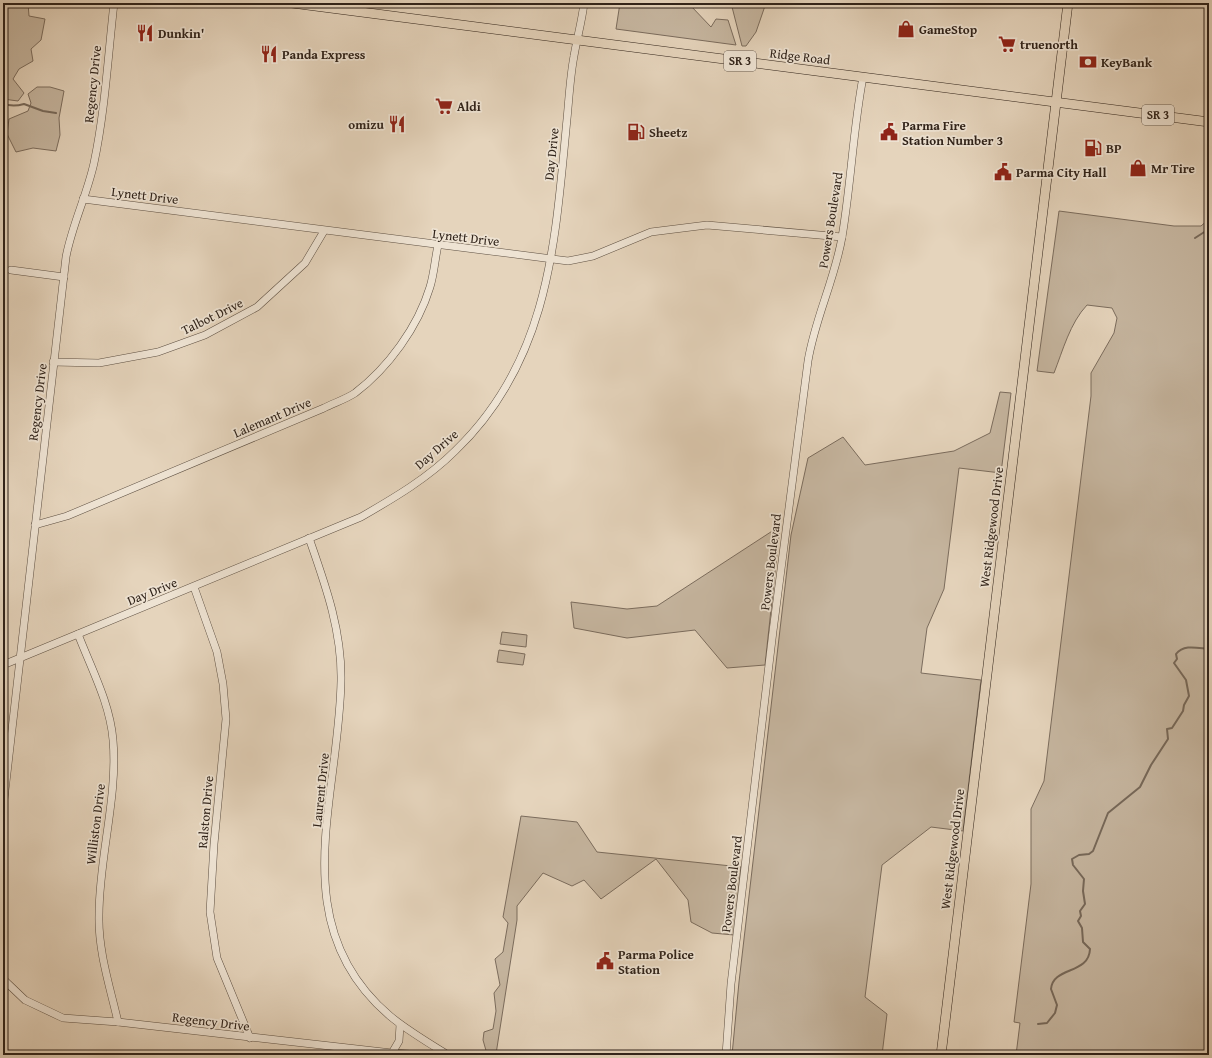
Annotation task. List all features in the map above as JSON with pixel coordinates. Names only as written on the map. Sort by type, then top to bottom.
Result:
[{"type":"main road","name":"Ridge Road","points":[[292,3],[1209,122]]},
{"type":"main road","name":"West Ridgewood Drive","points":[[941,1055],[1068,3]]},
{"type":"street","name":"Regency Drive","points":[[3,808],[53,362],[64,277],[72,230],[84,199],[94,164],[99,136],[114,3]]},
{"type":"street","name":"Day Drive","points":[[3,665],[361,517],[404,492],[455,452],[490,413],[518,366],[538,314],[552,259],[573,64],[584,3]]},
{"type":"street","name":"Powers Boulevard","points":[[726,1055],[732,977],[773,631],[808,360],[817,323],[832,280],[842,237],[862,77]]},
{"type":"street","name":"Lynett Drive","points":[[84,199],[324,231],[568,261],[592,256],[651,232],[707,225],[842,237]]},
{"type":"street","name":"Talbot Drive","points":[[53,362],[99,363],[150,354],[205,335],[257,307],[305,263],[324,231]]},
{"type":"street","name":"Lalemant Drive","points":[[35,525],[67,516],[354,394],[379,371],[396,351],[416,321],[430,287],[438,245]]},
{"type":"street","points":[[11,270],[64,277]]},
{"type":"street","name":"Laurent Drive","points":[[309,538],[332,606],[339,642],[341,679],[340,714],[324,863],[327,905],[339,946],[354,974],[375,1001],[400,1025],[448,1055]]},
{"type":"street","name":"Ralston Drive","points":[[194,587],[216,652],[223,684],[226,719],[214,844],[210,912],[217,958],[250,1038]]},
{"type":"street","name":"Williston Drive","points":[[78,634],[109,714],[113,739],[114,766],[102,871],[99,916],[103,959],[118,1022]]},
{"type":"street","name":"Regency Drive","points":[[3,979],[25,1000],[63,1018],[118,1022],[250,1038],[392,1053],[427,1055]]},
{"type":"street","points":[[392,1053],[399,1041],[400,1025]]},
{"type":"shaded area","points":[[8,3],[28,3],[29,16],[45,19],[41,40],[31,49],[33,61],[19,69],[13,79],[24,93],[18,101],[3,99],[3,9]]},
{"type":"shaded area","points":[[620,3],[693,3],[691,6],[711,27],[716,19],[728,20],[736,45],[616,29]]},
{"type":"shaded area","points":[[731,3],[766,3],[756,32],[746,46],[742,46]]},
{"type":"shaded area","points":[[37,87],[50,87],[64,91],[59,118],[60,135],[56,151],[33,148],[16,152],[7,134],[9,119],[28,111],[31,103],[28,94]]},
{"type":"shaded area","points":[[1059,211],[1174,226],[1201,226],[1209,219],[1209,1055],[1016,1055],[1020,1023],[1014,1022],[1031,884],[1031,809],[1044,781],[1091,396],[1091,373],[1114,333],[1117,318],[1112,308],[1087,305],[1071,328],[1054,373],[1037,371]]},
{"type":"shaded area","points":[[1000,392],[1011,393],[1001,473],[959,468],[944,589],[927,628],[921,673],[981,680],[963,831],[931,827],[882,865],[865,997],[887,1014],[882,1055],[732,1055],[739,982],[791,535],[808,458],[843,437],[865,465],[954,451],[990,433]]},
{"type":"shaded area","points":[[780,526],[765,665],[727,668],[695,630],[627,638],[574,628],[571,602],[627,609],[657,606]]},
{"type":"shaded area","points":[[502,632],[527,635],[526,647],[500,644]]},
{"type":"shaded area","points":[[499,650],[525,654],[523,665],[497,662]]},
{"type":"shaded area","points":[[521,816],[577,822],[597,852],[741,867],[734,935],[712,933],[691,922],[688,900],[656,859],[601,899],[584,880],[572,886],[543,873],[517,906],[517,920],[496,1054],[487,1054],[483,1040],[484,1032],[493,1029],[496,1011],[494,993],[500,985],[495,959],[503,952],[508,923],[503,917]]},
{"type":"waterway","points":[[3,103],[14,106],[24,104],[43,111],[56,113]]},
{"type":"waterway","points":[[1195,238],[1209,229]]},
{"type":"waterway","points":[[1038,1024],[1047,1023],[1055,1013],[1057,1005],[1051,989],[1053,982],[1064,973],[1084,963],[1088,957],[1090,949],[1083,942],[1082,928],[1078,921],[1081,916],[1080,911],[1085,904],[1083,891],[1084,879],[1073,865],[1072,859],[1079,855],[1089,854],[1093,851],[1108,813],[1140,787],[1151,765],[1168,739],[1167,729],[1172,728],[1183,711],[1184,705],[1189,696],[1186,680],[1174,663],[1177,659],[1176,654],[1187,648],[1209,649]]},
{"type":"place","name":"GameStop","points":[[906,29]]},
{"type":"place","name":"Dunkin'","points":[[145,33]]},
{"type":"place","name":"truenorth","points":[[1007,44]]},
{"type":"place","name":"Panda Express","points":[[269,54]]},
{"type":"place","name":"KeyBank","points":[[1088,62]]},
{"type":"place","name":"Aldi","points":[[444,106]]},
{"type":"place","name":"omizu","points":[[397,124]]},
{"type":"place","name":"Sheetz","points":[[636,132]]},
{"type":"place","name":"Parma Fire Station Number 3","points":[[889,132]]},
{"type":"place","name":"BP","points":[[1093,148]]},
{"type":"place","name":"Mr Tire","points":[[1138,168]]},
{"type":"place","name":"Parma City Hall","points":[[1003,172]]},
{"type":"place","name":"Parma Police Station","points":[[605,961]]}]
